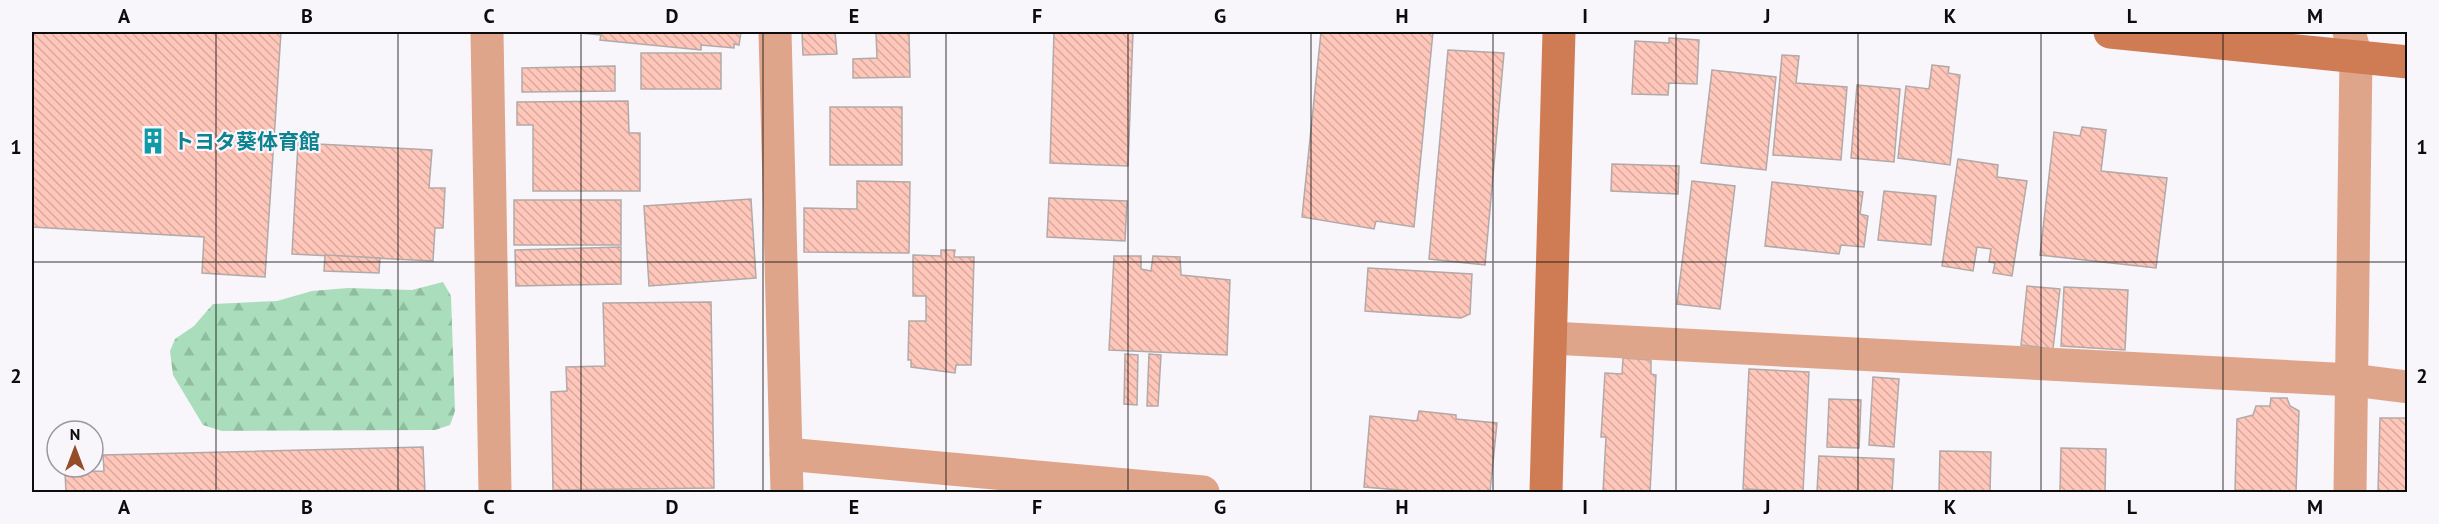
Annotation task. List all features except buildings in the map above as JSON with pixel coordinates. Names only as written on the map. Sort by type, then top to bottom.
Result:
[{"type":"street","points":[[488,32],[495,492]]},
{"type":"street","points":[[775,32],[787,492]]},
{"type":"street","points":[[1546,492],[1559,32]]},
{"type":"street","points":[[2110,32],[2353,44],[2408,62]]},
{"type":"street","points":[[2350,492],[2353,44]]},
{"type":"street","points":[[1551,338],[2352,380],[2408,387]]},
{"type":"street","points":[[786,454],[1203,492]]},
{"type":"green space","points":[[443,282],[451,296],[455,411],[450,425],[435,430],[222,431],[203,425],[173,375],[170,351],[175,339],[194,326],[213,304],[277,301],[312,291],[348,288],[412,290]]},
{"type":"place","name":"トヨタ葵体育館","points":[[153,141]]}]
